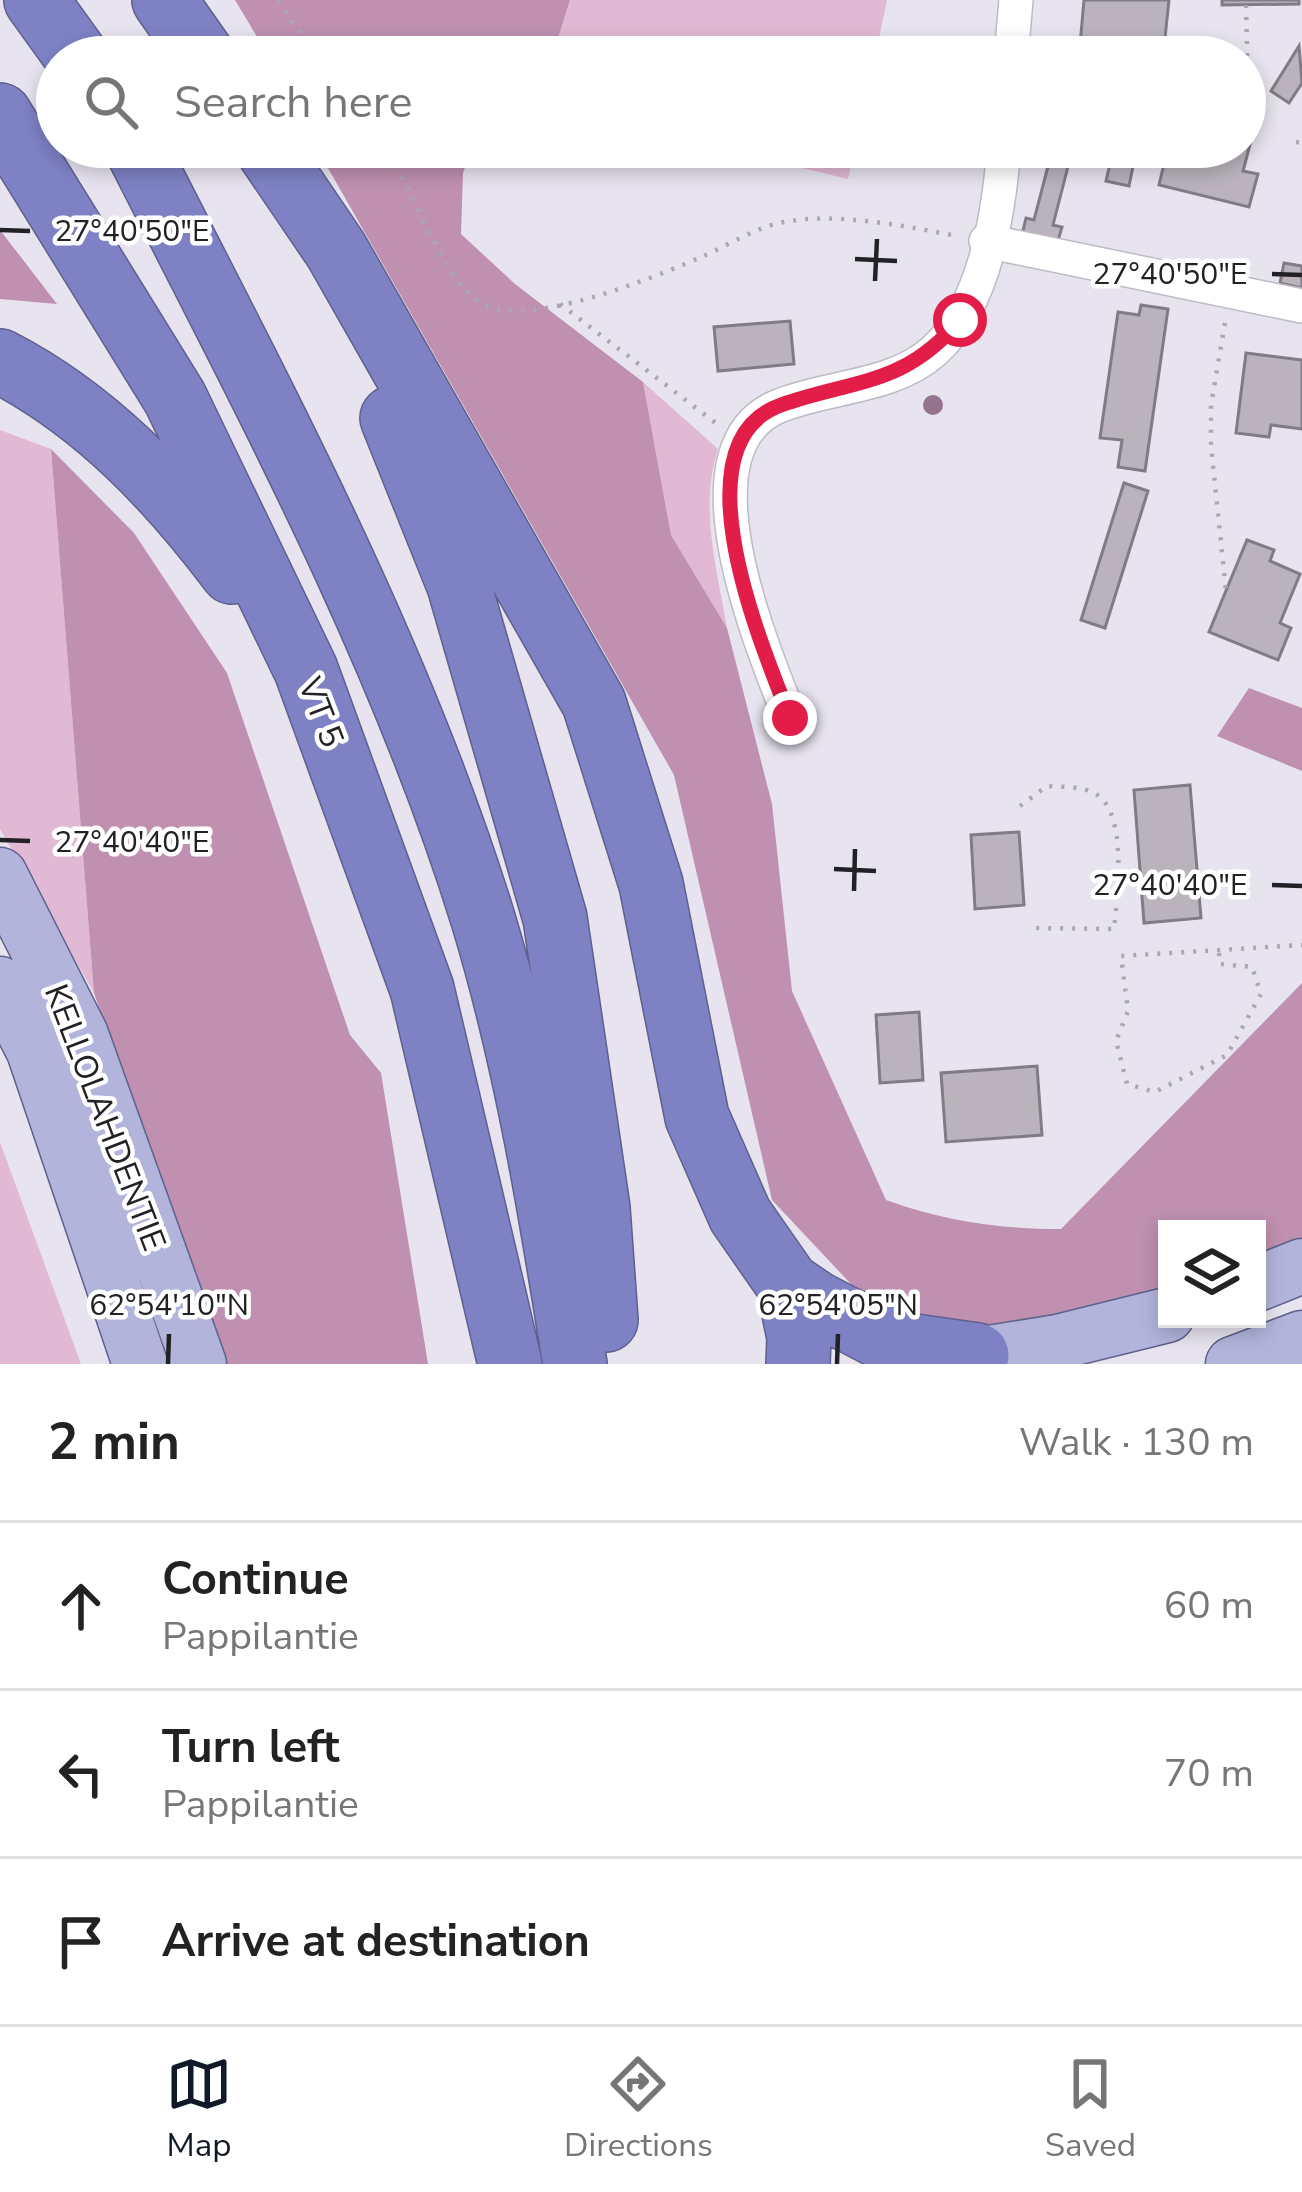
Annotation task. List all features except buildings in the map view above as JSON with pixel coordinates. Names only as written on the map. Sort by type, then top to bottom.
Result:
[{"type":"highway","points":[[37,0],[62,36]]},
{"type":"highway","points":[[164,0],[189,36]]},
{"type":"highway","name":"VT 5","points":[[0,115],[175,398],[307,670],[422,989],[510,1364]]},
{"type":"highway","points":[[147,168],[326,521],[407,706],[482,918],[524,1072],[575,1364]]},
{"type":"highway","points":[[263,168],[408,450],[459,585],[530,817],[555,918],[598,1208],[609,1364]]},
{"type":"highway","points":[[280,168],[336,250],[594,704],[651,884],[697,1117],[740,1215],[788,1284],[799,1336],[798,1364]]},
{"type":"highway","points":[[0,361],[35,379],[126,449],[195,523],[307,670]]},
{"type":"highway","points":[[788,1284],[893,1343],[948,1359]]},
{"type":"main road","name":"KELLOLAHDENTIE","points":[[0,875],[81,1035],[199,1364]]},
{"type":"main road","name":"KELLOLAHDENTIE","points":[[0,984],[34,1051],[140,1364]]},
{"type":"main road","points":[[1266,1280],[1302,1266]]},
{"type":"main road","points":[[948,1359],[1158,1317]]},
{"type":"main road","points":[[1232,1364],[1302,1338]]},
{"type":"street","points":[[1013,36],[1016,0]]},
{"type":"street","points":[[790,718],[732,547],[732,490],[740,442],[755,421],[777,406],[893,374],[932,354],[960,320],[976,289],[1000,168]]},
{"type":"street","points":[[986,241],[1302,306]]},
{"type":"path","points":[[279,0],[302,36]]},
{"type":"path","points":[[1246,4],[1247,36]]},
{"type":"path","points":[[399,168],[451,266],[479,302],[507,311],[618,289],[781,222],[898,225],[986,241]]},
{"type":"path","points":[[560,304],[740,442]]},
{"type":"path","points":[[1226,591],[1210,446],[1211,405],[1228,307]]},
{"type":"path","points":[[1020,806],[1047,786],[1097,794],[1108,806],[1116,835],[1114,929],[1035,928]]},
{"type":"path","points":[[1219,953],[1220,964],[1252,967],[1261,994],[1227,1055],[1155,1092],[1127,1084],[1116,1041],[1128,1011],[1121,956],[1302,945]]},
{"type":"shaded area","points":[[235,0],[570,0],[559,36],[256,36]]},
{"type":"shaded area","points":[[570,0],[887,0],[879,36],[559,36]]},
{"type":"shaded area","points":[[328,168],[465,168],[461,234],[515,284],[643,382],[671,535],[727,628],[772,804],[792,991],[886,1200],[972,1222],[1061,1229],[1302,983],[1302,1246],[1266,1257],[1266,1220],[1158,1220],[1158,1290],[1040,1326],[939,1324],[865,1299],[772,1200],[674,775]]},
{"type":"shaded area","points":[[802,168],[850,168],[848,179]]},
{"type":"shaded area","points":[[0,230],[57,304],[0,299]]},
{"type":"shaded area","points":[[643,382],[718,449],[710,516],[727,628],[671,535]]},
{"type":"shaded area","points":[[0,430],[51,449],[94,993],[0,829]]},
{"type":"shaded area","points":[[51,449],[134,533],[227,673],[350,1035],[381,1073],[428,1364],[224,1364],[213,1344],[94,993]]},
{"type":"shaded area","points":[[1249,688],[1302,708],[1302,771],[1217,736]]},
{"type":"shaded area","points":[[0,1142],[81,1364],[0,1364]]},
{"type":"route","points":[[790,718],[741,586],[732,547],[732,490],[740,442],[755,421],[777,406],[893,374],[932,354],[960,320]]}]
